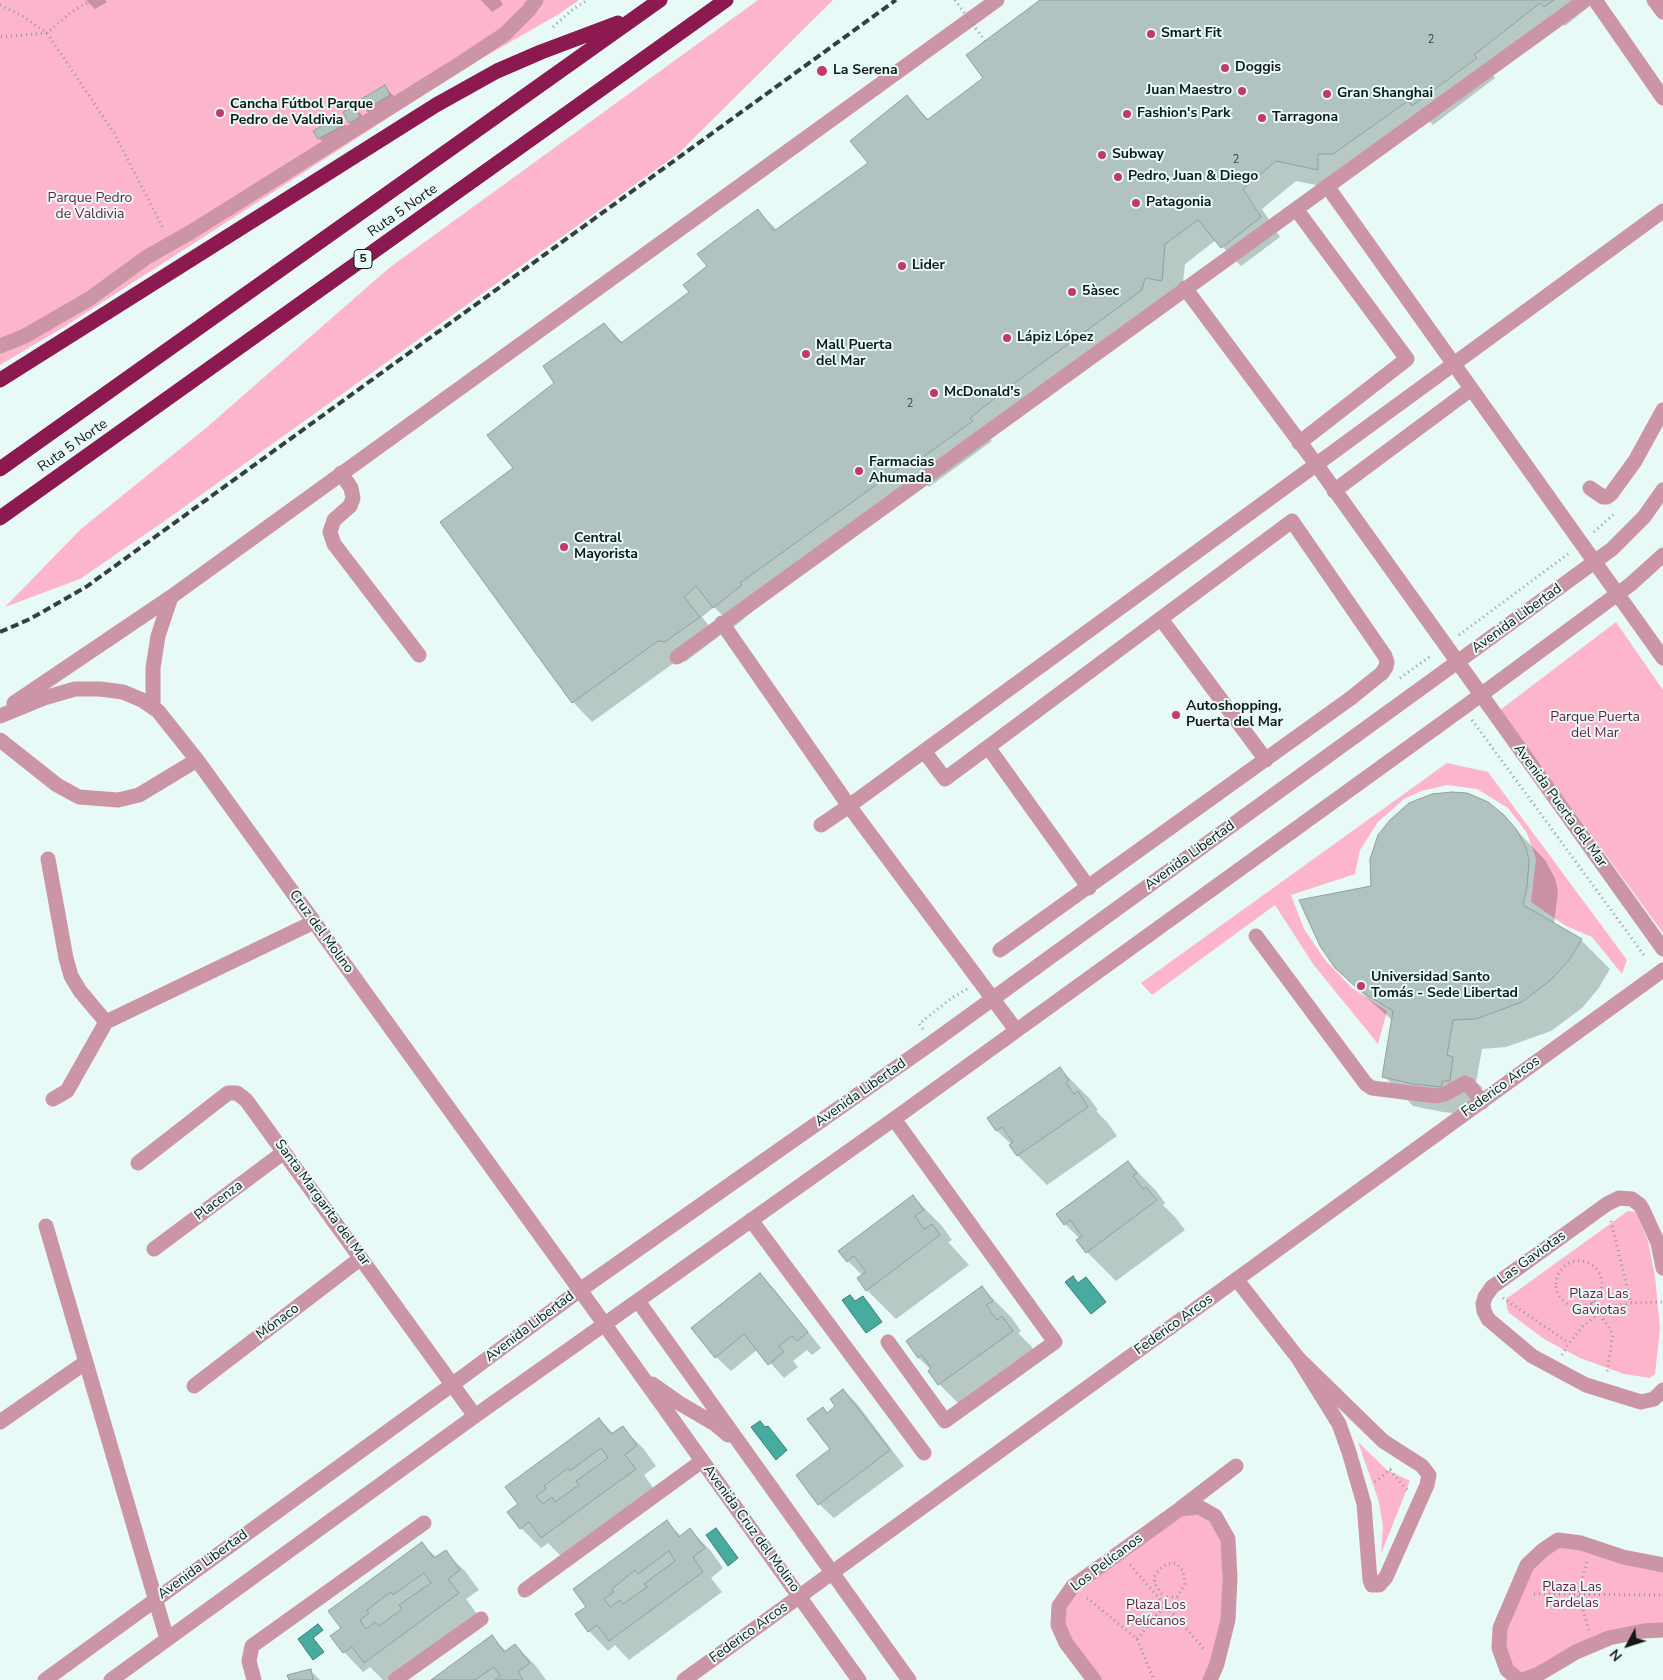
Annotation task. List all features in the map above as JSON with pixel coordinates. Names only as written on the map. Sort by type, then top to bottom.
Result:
[{"type":"highway","name":"Ruta 5 Norte","points":[[0,469],[660,0]]},
{"type":"highway","name":"Ruta 5 Norte","points":[[0,518],[726,0]]},
{"type":"highway","points":[[0,380],[436,105],[506,67],[638,15]]},
{"type":"street","points":[[0,346],[25,336],[81,303],[147,257],[171,244],[505,34],[529,10],[536,0]]},
{"type":"street","points":[[0,714],[170,597],[997,0]]},
{"type":"street","points":[[677,657],[1585,0]]},
{"type":"street","points":[[1595,0],[1663,98]]},
{"type":"street","points":[[1654,0],[1663,12]]},
{"type":"street","points":[[1327,186],[1663,658]]},
{"type":"street","points":[[1296,209],[1407,358],[1299,443]]},
{"type":"street","points":[[821,825],[1663,211]]},
{"type":"street","name":"Avenida Puerta del Mar","points":[[1185,288],[1316,464],[1663,949]]},
{"type":"street","points":[[1334,491],[1471,390]]},
{"type":"street","points":[[1590,488],[1603,497],[1611,494],[1635,461],[1663,410]]},
{"type":"street","points":[[340,474],[351,488],[353,498],[350,506],[334,520],[330,532],[334,544],[419,655]]},
{"type":"street","name":"Avenida Libertad","points":[[45,1680],[580,1290],[993,998],[1457,663],[1612,549],[1644,517],[1663,490]]},
{"type":"street","points":[[924,751],[945,779],[1292,521],[1385,656],[1387,662],[1382,673],[1351,698],[1089,888],[1000,950]]},
{"type":"street","points":[[111,1680],[475,1416],[894,1119],[1464,708],[1638,578],[1663,555]]},
{"type":"street","points":[[154,708],[153,668],[158,636],[170,597]]},
{"type":"street","points":[[1161,619],[1266,760]]},
{"type":"street","points":[[722,623],[849,806],[1016,1030]]},
{"type":"street","name":"Cruz del Molino","points":[[0,714],[75,689],[123,692],[142,700],[158,711],[197,760],[580,1290]]},
{"type":"street","points":[[0,740],[57,786],[80,797],[118,800],[139,795],[197,760]]},
{"type":"street","points":[[988,747],[1089,888]]},
{"type":"street","points":[[48,859],[71,976],[80,991],[106,1022]]},
{"type":"street","points":[[53,1099],[67,1091],[106,1022],[314,922]]},
{"type":"street","points":[[1256,936],[1366,1084],[1372,1088],[1436,1096],[1468,1084],[1482,1102]]},
{"type":"street","name":"Federico Arcos","points":[[684,1680],[1660,972]]},
{"type":"street","name":"Santa Margarita del Mar","points":[[138,1162],[228,1093],[237,1093],[246,1100],[475,1416]]},
{"type":"street","points":[[888,1342],[945,1421],[1055,1342],[894,1119]]},
{"type":"street","name":"Placenza","points":[[154,1249],[284,1152]]},
{"type":"street","name":"Las Gaviotas","points":[[1663,1268],[1658,1243],[1640,1205],[1632,1199],[1619,1198],[1607,1204],[1490,1289],[1483,1304],[1484,1312],[1488,1319],[1532,1356],[1586,1385],[1641,1402],[1654,1399],[1663,1390]]},
{"type":"street","points":[[751,1220],[924,1453]]},
{"type":"street","points":[[46,1226],[167,1639]]},
{"type":"street","name":"Mónaco","points":[[194,1386],[362,1258]]},
{"type":"street","points":[[1237,1280],[1298,1358],[1339,1424],[1356,1473],[1361,1494],[1367,1529],[1370,1580],[1372,1584],[1379,1585],[1386,1577],[1419,1504],[1427,1485],[1429,1474],[1422,1466],[1405,1457],[1383,1441],[1298,1358]]},
{"type":"street","name":"Avenida Cruz del Molino","points":[[580,1290],[859,1680]]},
{"type":"street","name":"Avenida Cruz del Molino","points":[[638,1301],[909,1680]]},
{"type":"street","points":[[0,1422],[86,1362]]},
{"type":"street","name":"Avenida Cruz del Molino","points":[[642,1377],[679,1403],[715,1424],[743,1448]]},
{"type":"street","points":[[525,1590],[702,1461]]},
{"type":"street","name":"Los Pelícanos","points":[[1094,1680],[1066,1643],[1058,1625],[1059,1606],[1073,1586],[1236,1466]]},
{"type":"street","points":[[1180,1509],[1199,1507],[1215,1516],[1228,1539],[1230,1578],[1228,1620],[1217,1664],[1210,1680]]},
{"type":"street","points":[[254,1680],[249,1661],[252,1646],[424,1523]]},
{"type":"street","points":[[1663,1565],[1623,1557],[1581,1543],[1558,1540],[1543,1550],[1528,1565],[1500,1628],[1499,1648],[1507,1670],[1520,1680],[1539,1674],[1593,1644],[1617,1636],[1643,1631],[1663,1630]]},
{"type":"street","points":[[395,1680],[481,1618]]},
{"type":"path","points":[[0,38],[48,33],[70,13],[91,0]]},
{"type":"path","points":[[955,0],[985,41]]},
{"type":"path","points":[[0,5],[24,17],[48,33],[114,133],[171,244]]},
{"type":"path","points":[[1464,708],[1660,972]]},
{"type":"path","points":[[919,1024],[954,997]]},
{"type":"path","points":[[1607,1204],[1631,1303]]},
{"type":"path","points":[[1572,1262],[1585,1262],[1596,1270],[1601,1283],[1597,1297],[1592,1302],[1578,1307],[1565,1302],[1560,1297],[1556,1290],[1557,1276],[1565,1265],[1572,1262]]},
{"type":"path","points":[[1490,1289],[1569,1343]]},
{"type":"path","points":[[1592,1302],[1613,1334],[1605,1391]]},
{"type":"path","points":[[1555,1368],[1569,1343],[1583,1326],[1599,1313],[1614,1306],[1631,1303],[1663,1302]]},
{"type":"path","points":[[1361,1494],[1405,1457]]},
{"type":"path","points":[[1390,1470],[1419,1504]]},
{"type":"path","points":[[1592,1546],[1578,1594],[1593,1644]]},
{"type":"path","points":[[1119,1553],[1217,1664]]},
{"type":"path","points":[[1137,1638],[1165,1605],[1164,1597],[1155,1584],[1154,1577],[1167,1564],[1176,1563],[1183,1571],[1185,1584],[1178,1597],[1164,1597]]},
{"type":"path","points":[[1073,1586],[1137,1638],[1154,1680]]},
{"type":"path","points":[[1515,1594],[1663,1595]]},
{"type":"green space","name":"Parque Pedro de Valdivia","points":[[0,0],[579,0],[559,14],[472,64],[64,327],[0,365]]},
{"type":"green space","points":[[758,0],[833,0],[679,153],[166,520],[80,579],[5,607],[81,529],[206,428],[389,268]]},
{"type":"green space","name":"Parque Puerta del Mar","points":[[1616,622],[1663,690],[1663,933],[1500,710]]},
{"type":"green space","points":[[1447,763],[1488,772],[1627,960],[1622,974],[1592,937],[1566,926],[1531,902],[1536,859],[1527,833],[1508,808],[1477,789],[1447,785],[1421,791],[1404,799],[1378,822],[1360,850],[1355,874],[1291,895],[1304,929],[1326,961],[1352,988],[1387,1011],[1378,1044],[1313,964],[1275,905],[1152,995],[1141,983]]},
{"type":"green space","name":"Plaza Las Gaviotas","points":[[1628,1211],[1636,1212],[1648,1241],[1655,1276],[1660,1328],[1655,1374],[1650,1378],[1624,1374],[1580,1358],[1544,1339],[1509,1313],[1507,1308],[1506,1299]]},
{"type":"green space","points":[[1358,1442],[1387,1470],[1410,1481],[1381,1554],[1383,1527],[1379,1502]]},
{"type":"green space","name":"Plaza Los Pelícanos","points":[[1198,1513],[1211,1520],[1222,1541],[1223,1620],[1214,1660],[1204,1680],[1101,1680],[1071,1640],[1063,1624],[1064,1608],[1076,1590],[1182,1514]]},
{"type":"green space","name":"Plaza Las Fardelas","points":[[1560,1545],[1663,1570],[1663,1625],[1521,1674],[1511,1666],[1504,1647],[1506,1630],[1532,1568]]},
{"type":"shaded area","points":[[1073,1276],[1078,1283],[1086,1277],[1106,1302],[1091,1314],[1065,1282]]},
{"type":"shaded area","points":[[850,1295],[855,1301],[863,1296],[882,1322],[866,1333],[842,1300]]},
{"type":"shaded area","points":[[760,1421],[765,1427],[768,1426],[787,1450],[776,1460],[751,1427]]},
{"type":"shaded area","points":[[716,1528],[738,1558],[728,1566],[706,1535]]},
{"type":"shaded area","points":[[318,1624],[323,1630],[313,1638],[324,1652],[313,1660],[298,1639]]},
{"type":"building","name":"Mall Puerta del Mar","points":[[1040,0],[1554,0],[1544,7],[1540,3],[1474,55],[1477,58],[1412,106],[1408,101],[1333,154],[1318,154],[1318,170],[1276,161],[1243,189],[1261,217],[1221,248],[1198,220],[1165,244],[1162,281],[1145,278],[1142,290],[1008,388],[970,418],[973,421],[908,468],[905,464],[740,583],[742,585],[713,608],[696,586],[684,597],[700,617],[665,642],[658,641],[572,703],[440,522],[513,468],[487,435],[554,383],[543,366],[604,323],[621,343],[689,292],[683,285],[707,266],[697,254],[758,209],[774,231],[868,163],[850,141],[907,95],[927,120],[983,78],[966,55]]},
{"type":"building","points":[[385,85],[390,95],[364,110],[358,101]]},
{"type":"building","points":[[354,106],[360,117],[349,123],[343,112]]},
{"type":"building","points":[[339,116],[344,125],[318,139],[313,131]]},
{"type":"building","points":[[1467,793],[1488,802],[1504,815],[1516,829],[1526,847],[1529,861],[1527,887],[1523,905],[1582,939],[1569,960],[1552,979],[1522,1002],[1476,1019],[1453,1020],[1447,1055],[1453,1057],[1450,1081],[1443,1081],[1441,1087],[1413,1084],[1382,1077],[1393,1011],[1359,990],[1335,968],[1320,946],[1299,900],[1371,886],[1370,859],[1378,835],[1390,820],[1409,803],[1432,794]]},
{"type":"building","points":[[1060,1067],[1069,1080],[1066,1083],[1074,1094],[1078,1091],[1088,1107],[1017,1156],[1009,1145],[1013,1142],[1002,1127],[996,1131],[987,1118]]},
{"type":"building","points":[[1128,1161],[1137,1173],[1133,1176],[1143,1189],[1146,1187],[1157,1200],[1086,1253],[1076,1240],[1082,1236],[1070,1220],[1064,1225],[1056,1214]]},
{"type":"building","points":[[913,1195],[924,1210],[915,1216],[924,1229],[932,1224],[940,1235],[866,1291],[857,1278],[866,1272],[854,1256],[847,1262],[838,1251]]},
{"type":"building","points":[[760,1273],[808,1332],[797,1341],[792,1336],[779,1346],[784,1352],[768,1365],[744,1334],[715,1358],[691,1328]]},
{"type":"building","points":[[982,1286],[993,1301],[986,1305],[997,1320],[1002,1316],[1013,1331],[938,1385],[928,1371],[931,1368],[922,1355],[918,1358],[906,1341]]},
{"type":"building","points":[[843,1389],[890,1450],[818,1505],[796,1475],[830,1449],[807,1419],[823,1407],[827,1413],[835,1406],[830,1399]]},
{"type":"building","points":[[599,1418],[611,1434],[623,1426],[637,1445],[625,1455],[636,1469],[541,1538],[529,1522],[520,1529],[507,1512],[518,1504],[505,1487]],"holes":[[[601,1448],[608,1458],[576,1481],[579,1485],[555,1502],[552,1497],[543,1504],[536,1496],[546,1489],[544,1486],[568,1468],[570,1471]]]},
{"type":"building","points":[[667,1520],[679,1537],[690,1528],[705,1548],[693,1557],[703,1572],[609,1641],[597,1625],[588,1632],[575,1614],[586,1607],[573,1589]],"holes":[[[669,1551],[675,1561],[644,1584],[647,1587],[623,1604],[620,1600],[610,1607],[604,1599],[614,1592],[612,1589],[635,1570],[638,1574]]]},
{"type":"building","points":[[422,1542],[434,1558],[446,1550],[460,1570],[448,1579],[459,1593],[364,1663],[352,1647],[343,1653],[330,1636],[341,1628],[328,1611]],"holes":[[[424,1573],[431,1583],[399,1605],[402,1609],[379,1626],[375,1622],[366,1629],[360,1620],[369,1613],[367,1610],[391,1592],[393,1595]]]},
{"type":"building","points":[[492,1635],[504,1652],[515,1644],[530,1663],[518,1672],[523,1680],[495,1680],[500,1676],[494,1667],[475,1680],[431,1680]]},
{"type":"building","points":[[311,1669],[313,1680],[289,1680],[287,1675]]},
{"type":"railway","points":[[0,632],[30,619],[86,587],[896,0]]},
{"type":"place","name":"Smart Fit","points":[[1151,34]]},
{"type":"place","name":"Doggis","points":[[1225,68]]},
{"type":"place","name":"La Serena","points":[[822,71]]},
{"type":"place","name":"Juan Maestro","points":[[1242,91]]},
{"type":"place","name":"Gran Shanghai","points":[[1327,94]]},
{"type":"place","name":"Cancha Fútbol Parque Pedro de Valdivia","points":[[220,113]]},
{"type":"place","name":"Fashion's Park","points":[[1127,114]]},
{"type":"place","name":"Tarragona","points":[[1262,118]]},
{"type":"place","name":"Subway","points":[[1102,155]]},
{"type":"place","name":"Pedro, Juan & Diego","points":[[1118,177]]},
{"type":"place","name":"Patagonia","points":[[1136,203]]},
{"type":"place","name":"Lider","points":[[902,266]]},
{"type":"place","name":"5àsec","points":[[1072,292]]},
{"type":"place","name":"Lápiz López","points":[[1007,338]]},
{"type":"place","name":"Mall Puerta del Mar","points":[[806,354]]},
{"type":"place","name":"McDonald's","points":[[934,393]]},
{"type":"place","name":"Farmacias Ahumada","points":[[859,471]]},
{"type":"place","name":"Central Mayorista","points":[[564,547]]},
{"type":"place","name":"Autoshopping, Puerta del Mar","points":[[1176,715]]},
{"type":"place","name":"Universidad Santo Tomás - Sede Libertad","points":[[1361,986]]}]
